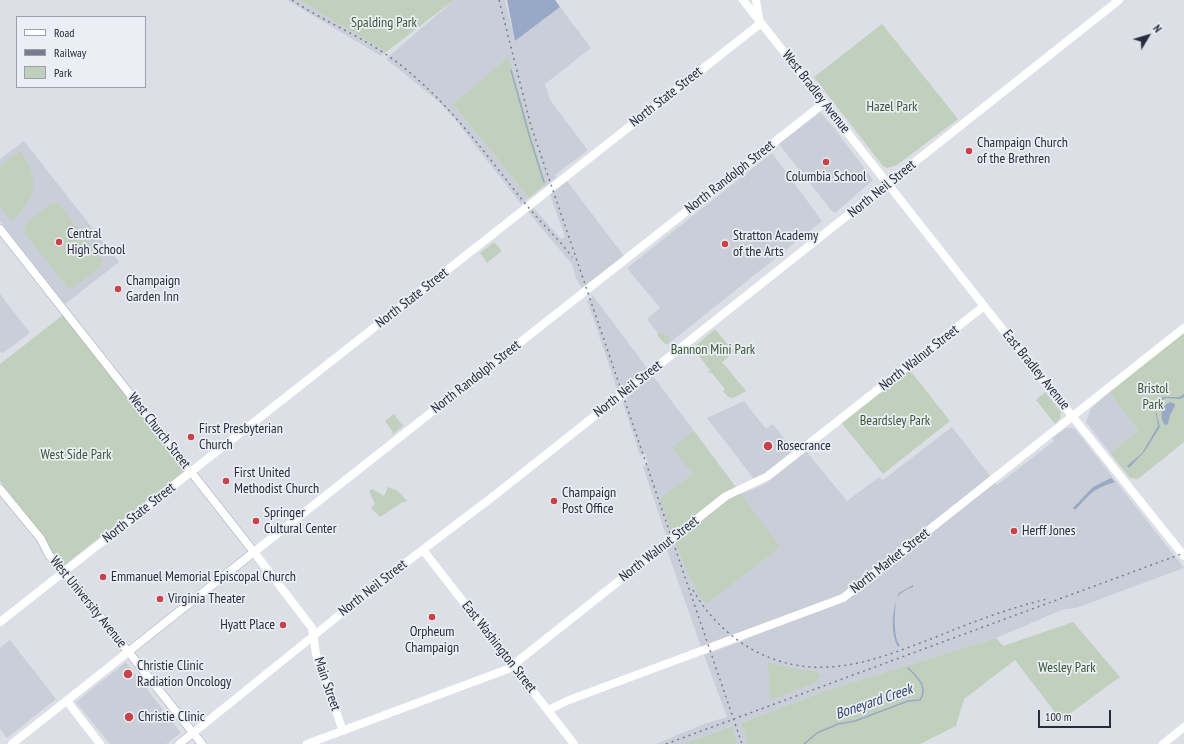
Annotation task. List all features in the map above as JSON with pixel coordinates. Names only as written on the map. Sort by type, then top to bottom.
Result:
[{"type":"main road","name":"West Bradley Avenue","points":[[743,0],[889,183]]},
{"type":"main road","points":[[756,0],[761,23]]},
{"type":"main road","name":"North Neil Street","points":[[179,744],[1119,0]]},
{"type":"main road","name":"North State Street","points":[[0,622],[761,23]]},
{"type":"main road","name":"North Randolph Street","points":[[12,744],[824,103]]},
{"type":"main road","name":"East Bradley Avenue","points":[[889,183],[984,306],[1184,556]]},
{"type":"main road","name":"West Church Street","points":[[0,229],[309,621],[314,636]]},
{"type":"main road","name":"North Walnut Street","points":[[307,744],[501,672],[513,666],[726,496],[768,476],[984,306]]},
{"type":"main road","name":"North Market Street","points":[[548,710],[569,700],[843,598],[1184,328]]},
{"type":"main road","name":"West University Avenue","points":[[0,489],[41,539],[49,555],[71,580],[202,744]]},
{"type":"main road","name":"East Washington Street","points":[[423,550],[574,744]]},
{"type":"main road","name":"Main Street","points":[[314,636],[316,654],[343,731]]},
{"type":"main road","points":[[67,701],[100,744]]},
{"type":"main road","points":[[1163,744],[1184,727]]},
{"type":"shaded area","points":[[287,0],[299,0],[386,52],[381,56]]},
{"type":"shaded area","points":[[454,0],[505,0],[515,41],[560,7],[591,48],[545,84],[550,100],[587,151],[555,175],[557,177],[544,187],[543,186],[546,184],[509,58],[453,104],[529,198],[521,204],[453,117],[438,101],[386,59]]},
{"type":"shaded area","name":"Columbia School","points":[[820,112],[838,133],[873,180],[835,213],[831,210],[779,144]]},
{"type":"shaded area","name":"Central High School","points":[[24,141],[119,262],[65,304],[0,221],[0,159]]},
{"type":"shaded area","name":"Stratton Academy of the Arts","points":[[772,153],[822,221],[667,345],[647,319],[660,308],[627,268]]},
{"type":"shaded area","points":[[567,181],[624,256],[582,288],[576,279],[572,264],[528,212],[534,208],[561,239],[565,237],[550,194]]},
{"type":"shaded area","points":[[591,293],[741,494],[765,484],[806,451],[847,501],[879,477],[883,480],[952,427],[997,485],[1054,441],[1052,438],[1066,428],[1070,428],[1075,429],[1184,568],[1076,608],[1064,609],[996,638],[825,691],[741,723],[748,744],[737,744],[731,726],[683,744],[656,744],[704,724],[727,717],[704,655],[745,640],[736,633],[701,647],[666,547],[667,539],[643,467],[648,463],[645,453],[640,456],[623,403],[627,400],[622,386],[617,389],[587,300],[592,297]]},
{"type":"shaded area","points":[[0,294],[30,333],[3,353],[0,352]]},
{"type":"shaded area","points":[[1109,392],[1138,430],[1110,453],[1086,422],[1091,409]]},
{"type":"shaded area","points":[[744,401],[766,429],[773,424],[793,451],[762,475],[754,479],[707,418]]},
{"type":"shaded area","points":[[10,640],[56,699],[7,738],[0,729],[0,648]]},
{"type":"shaded area","name":"Christie Clinic","points":[[126,662],[181,733],[166,744],[110,744],[76,702]]},
{"type":"green space","name":"Spalding Park","points":[[299,0],[454,0],[386,52]]},
{"type":"green space","name":"Hazel Park","points":[[882,24],[958,119],[897,165],[887,168],[883,166],[814,77]]},
{"type":"green space","points":[[509,57],[546,184],[529,198],[453,104]]},
{"type":"green space","points":[[20,151],[31,170],[33,188],[26,205],[11,221],[0,206],[0,166]]},
{"type":"green space","points":[[52,203],[54,206],[58,203],[103,261],[99,264],[101,266],[73,288],[71,286],[68,288],[23,231],[26,228],[24,225]]},
{"type":"green space","points":[[494,242],[502,251],[487,263],[480,253]]},
{"type":"green space","name":"West Side Park","points":[[63,315],[185,471],[62,567],[42,535],[0,481],[0,364]]},
{"type":"green space","name":"Bannon Mini Park","points":[[715,329],[734,352],[722,362],[746,391],[733,398],[728,397],[723,391],[725,389],[711,372],[708,373],[710,370],[695,351],[692,352],[691,350]]},
{"type":"green space","points":[[660,332],[665,336],[667,335],[671,339],[665,344],[657,335]]},
{"type":"green space","name":"Bristol Park","points":[[1184,332],[1184,442],[1138,479],[1130,478],[1110,453],[1138,430],[1109,392]]},
{"type":"green space","name":"Beardsley Park","points":[[908,368],[950,421],[883,474],[840,421]]},
{"type":"green space","points":[[1045,392],[1061,412],[1060,418],[1055,424],[1036,400]]},
{"type":"green space","points":[[394,414],[403,426],[392,435],[393,432],[385,421]]},
{"type":"green space","points":[[694,431],[780,547],[706,604],[685,567],[660,499],[693,474],[672,448]]},
{"type":"green space","points":[[388,487],[398,491],[407,501],[401,503],[380,517],[371,508],[375,504],[369,491],[372,489],[384,496]]},
{"type":"green space","name":"Wesley Park","points":[[1073,622],[1120,677],[1061,720],[1015,660],[964,699],[956,726],[920,744],[748,744],[741,723],[825,691],[996,638],[1003,646]]},
{"type":"green space","points":[[768,662],[794,669],[815,671],[821,676],[814,683],[770,700]]},
{"type":"green space","points":[[732,726],[737,744],[683,744]]},
{"type":"water","points":[[507,0],[555,0],[560,7],[515,41]]},
{"type":"water","points":[[1184,394],[1184,397],[1180,399],[1166,398],[1158,403],[1156,411],[1157,403],[1163,397],[1179,397]]},
{"type":"water","points":[[1170,402],[1175,404],[1175,406],[1170,415],[1168,424],[1165,425],[1162,419],[1162,412],[1165,406]]},
{"type":"water","points":[[1156,412],[1160,427],[1145,451],[1129,468],[1127,466],[1142,453],[1158,426]]},
{"type":"water","points":[[1111,478],[1115,482],[1097,489],[1075,510],[1073,508],[1093,487]]},
{"type":"water","points":[[913,585],[913,587],[904,591],[897,598],[899,593]]},
{"type":"water","points":[[897,599],[895,608],[895,630],[896,637],[900,645],[898,647],[895,641],[893,628],[893,613]]},
{"type":"waterway","points":[[511,70],[544,182]]},
{"type":"waterway","name":"Boneyard Creek","points":[[804,744],[817,733],[838,724],[855,721],[908,701],[920,700],[923,687],[921,682],[908,668]]},
{"type":"railway","points":[[292,0],[382,52],[414,76],[466,129],[528,207],[572,257]]},
{"type":"railway","points":[[499,0],[531,126],[742,744]]},
{"type":"railway","points":[[666,744],[1184,553]]},
{"type":"railway","points":[[693,590],[705,608],[720,625],[736,639],[755,651],[779,661],[803,666],[826,667],[849,665],[872,660],[993,615],[1047,599]]},
{"type":"place","name":"Champaign Church of the Brethren","points":[[969,151]]},
{"type":"place","name":"Columbia School","points":[[826,162]]},
{"type":"place","name":"Central High School","points":[[59,242]]},
{"type":"place","name":"Stratton Academy of the Arts","points":[[725,244]]},
{"type":"place","name":"Champaign Garden Inn","points":[[118,289]]},
{"type":"place","name":"First Presbyterian Church","points":[[191,437]]},
{"type":"place","name":"Rosecrance","points":[[768,446]]},
{"type":"place","name":"First United Methodist Church","points":[[226,481]]},
{"type":"place","name":"Champaign Post Office","points":[[554,501]]},
{"type":"place","name":"Springer Cultural Center","points":[[256,521]]},
{"type":"place","name":"Herff Jones","points":[[1014,531]]},
{"type":"place","name":"Emmanuel Memorial Episcopal Church","points":[[103,577]]},
{"type":"place","name":"Virginia Theater","points":[[160,599]]},
{"type":"place","name":"Orpheum Champaign","points":[[432,617]]},
{"type":"place","name":"Hyatt Place","points":[[283,625]]},
{"type":"place","name":"Christie Clinic Radiation Oncology","points":[[128,674]]},
{"type":"place","name":"Christie Clinic","points":[[129,717]]}]
